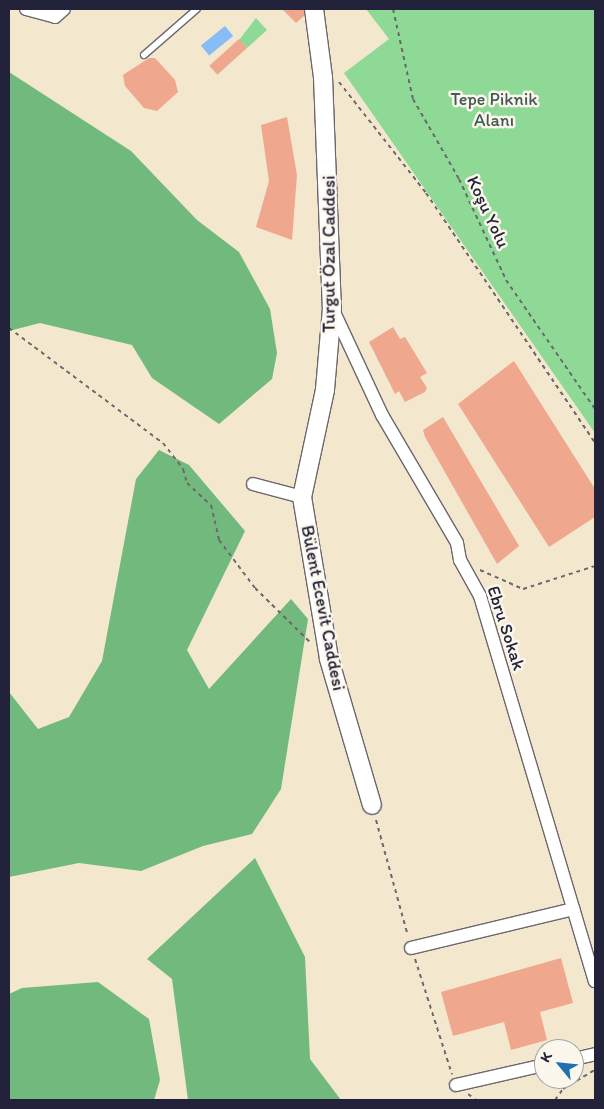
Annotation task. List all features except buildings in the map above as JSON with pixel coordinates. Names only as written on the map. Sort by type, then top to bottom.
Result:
[{"type":"street","points":[[26,9],[60,13]]},
{"type":"street","name":"Turgut Özal Caddesi","points":[[302,497],[325,390],[332,308],[323,72],[314,9]]},
{"type":"street","name":"Ebru Sokak","points":[[332,308],[382,415],[457,543],[460,560],[480,596],[595,981]]},
{"type":"street","points":[[254,484],[302,497]]},
{"type":"street","name":"Bülent Ecevit Caddesi","points":[[302,497],[329,659],[372,805]]},
{"type":"street","points":[[411,948],[574,909]]},
{"type":"street","points":[[456,1085],[534,1067]]},
{"type":"lane","points":[[144,55],[197,9]]},
{"type":"path","name":"Koşu Yolu","points":[[393,9],[413,99],[459,179],[506,280],[595,409]]},
{"type":"path","points":[[323,72],[333,74],[426,193],[595,442]]},
{"type":"path","points":[[9,328],[163,443],[183,469],[187,483],[211,505],[219,540],[255,588],[329,659]]},
{"type":"path","points":[[460,560],[523,589],[595,566]]},
{"type":"path","points":[[555,1100],[562,1090],[595,1070]]},
{"type":"green space","name":"Tepe Piknik Alanı","points":[[366,9],[595,9],[595,433],[344,73],[389,39]]},
{"type":"green space","points":[[256,18],[267,30],[247,48],[239,40]]},
{"type":"green space","points":[[9,72],[131,151],[197,220],[239,252],[270,309],[277,353],[272,379],[219,424],[152,378],[132,345],[40,323],[9,331]]},
{"type":"green space","points":[[159,450],[189,465],[245,531],[187,650],[209,689],[291,599],[308,619],[281,789],[252,834],[203,846],[141,871],[79,863],[9,877],[9,692],[38,729],[69,717],[102,661],[136,479]]},
{"type":"green space","points":[[255,858],[305,957],[310,1059],[341,1100],[188,1100],[172,979],[147,959]]},
{"type":"green space","points":[[98,982],[149,1019],[160,1080],[154,1100],[9,1100],[9,994],[22,988]]},
{"type":"water","points":[[225,26],[233,36],[209,56],[201,46]]}]
